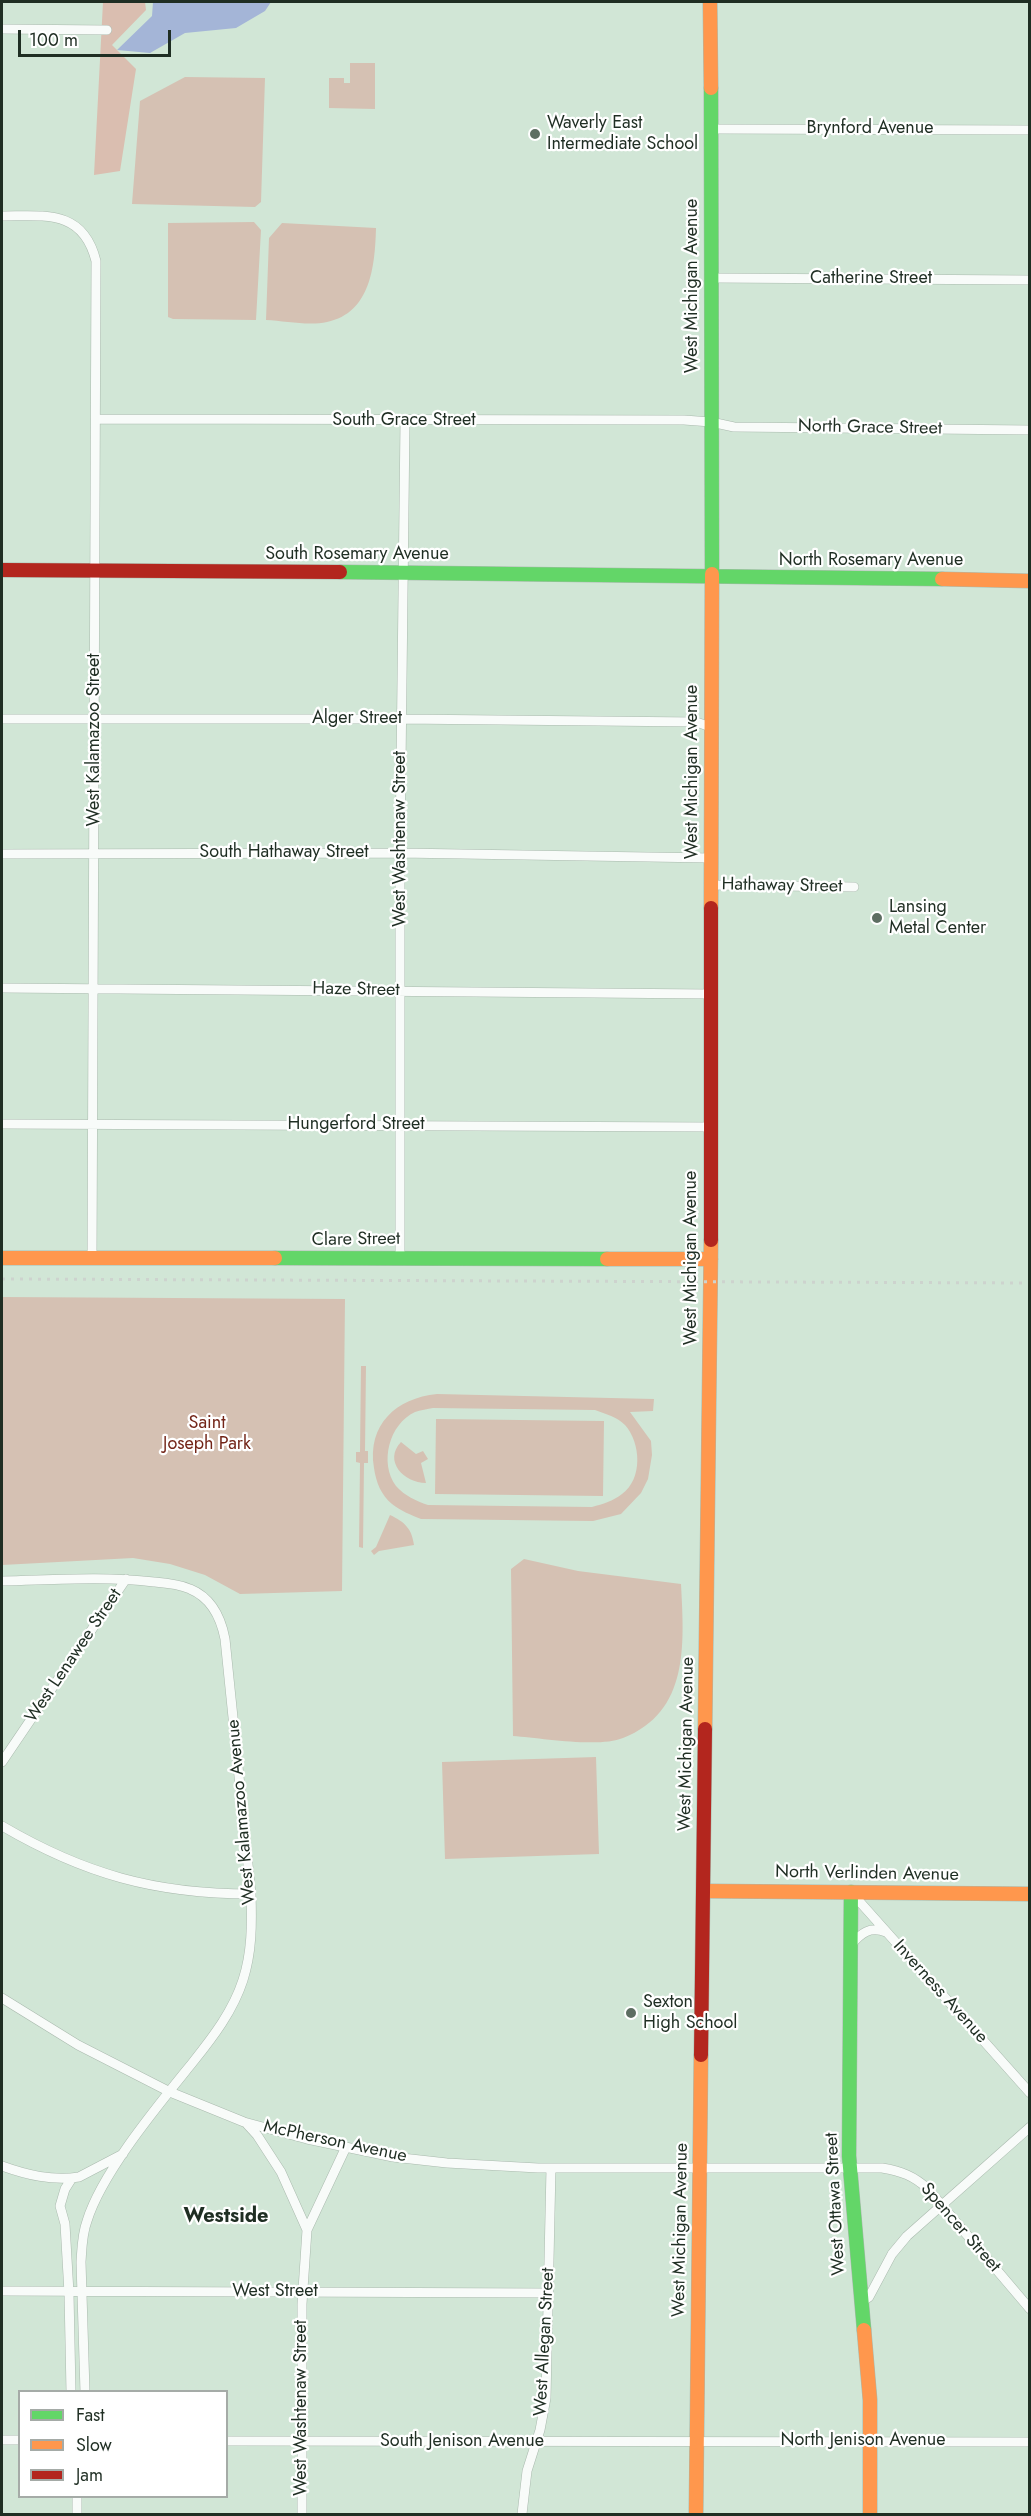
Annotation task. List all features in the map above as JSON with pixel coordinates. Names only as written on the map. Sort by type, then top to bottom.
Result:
[{"type":"street","name":"West Michigan Avenue","points":[[696,2514],[711,1259],[710,2]]},
{"type":"street","points":[[2,29],[107,30]]},
{"type":"street","name":"Brynford Avenue","points":[[710,129],[1029,130]]},
{"type":"street","name":"West Kalamazoo Street","points":[[2,216],[58,217],[79,227],[93,248],[96,261],[92,1258]]},
{"type":"street","name":"Catherine Street","points":[[712,278],[1029,280]]},
{"type":"street","name":"South Grace Street","points":[[96,418],[711,422]]},
{"type":"street","name":"West Washtenaw Street","points":[[400,1258],[400,853],[405,421]]},
{"type":"street","name":"North Grace Street","points":[[711,422],[734,427],[1029,430]]},
{"type":"street","name":"South Rosemary Avenue","points":[[2,570],[712,576]]},
{"type":"street","name":"North Rosemary Avenue","points":[[712,576],[776,579],[821,577],[1029,581]]},
{"type":"street","name":"Alger Street","points":[[2,719],[696,722],[711,727]]},
{"type":"street","name":"South Hathaway Street","points":[[2,854],[400,853],[710,858]]},
{"type":"street","name":"Hathaway Street","points":[[710,885],[854,887]]},
{"type":"street","name":"Haze Street","points":[[2,988],[710,994]]},
{"type":"street","name":"Hungerford Street","points":[[2,1124],[711,1127]]},
{"type":"street","name":"Clare Street","points":[[2,1258],[711,1259]]},
{"type":"street","name":"West Kalamazoo Avenue","points":[[2,1581],[126,1579],[174,1584],[191,1589],[211,1604],[218,1614],[225,1639],[251,1894],[251,1942],[237,1993],[213,2037],[170,2091]]},
{"type":"street","name":"West Lenawee Street","points":[[2,1762],[126,1579]]},
{"type":"street","points":[[2,1826],[36,1846],[115,1878],[145,1886],[208,1894],[251,1894]]},
{"type":"street","name":"North Verlinden Avenue","points":[[704,1891],[1029,1894]]},
{"type":"street","name":"Inverness Avenue","points":[[851,1892],[1029,2092]]},
{"type":"street","name":"West Ottawa Street","points":[[851,1892],[850,2168],[870,2400],[870,2514]]},
{"type":"street","points":[[851,1945],[867,1930],[878,1929],[888,1933]]},
{"type":"street","name":"McPherson Avenue","points":[[2,1998],[78,2045],[170,2091],[244,2122],[299,2137],[393,2157],[447,2163],[551,2168],[699,2167]]},
{"type":"street","points":[[85,2390],[81,2292],[82,2242],[86,2223],[98,2195],[170,2091]]},
{"type":"street","name":"West Washtenaw Street","points":[[244,2122],[257,2135],[281,2172],[307,2230]]},
{"type":"street","points":[[860,2303],[869,2297],[892,2254],[907,2236],[1029,2127]]},
{"type":"street","name":"West Washtenaw Street","points":[[302,2514],[303,2292],[307,2230],[346,2147]]},
{"type":"street","points":[[2,2166],[29,2176],[72,2178],[79,2177],[125,2153]]},
{"type":"street","name":"Spencer Street","points":[[699,2167],[850,2168],[900,2171],[916,2178],[942,2205],[1029,2308]]},
{"type":"street","name":"West Allegan Street","points":[[522,2514],[527,2470],[540,2430],[546,2398],[551,2168]]},
{"type":"street","points":[[70,2390],[69,2293],[65,2224],[60,2206],[65,2189],[72,2178]]},
{"type":"street","name":"West Street","points":[[2,2291],[549,2293]]},
{"type":"street","points":[[2,2440],[18,2440]]},
{"type":"street","name":"South Jenison Avenue","points":[[228,2441],[698,2442]]},
{"type":"street","name":"North Jenison Avenue","points":[[698,2442],[1029,2442]]},
{"type":"street","points":[[77,2498],[77,2514]]},
{"type":"green space","points":[[350,63],[375,63],[375,109],[329,108],[329,78],[344,78],[344,83],[350,83]]},
{"type":"green space","points":[[185,77],[265,78],[261,202],[255,207],[132,204],[140,101]]},
{"type":"green space","points":[[254,222],[261,230],[256,320],[173,319],[168,317],[168,223]]},
{"type":"green space","points":[[282,223],[376,228],[372,272],[362,298],[353,309],[342,317],[320,323],[266,320],[269,238]]},
{"type":"green space","name":"Saint Joseph Park","points":[[2,1297],[345,1299],[342,1591],[240,1594],[205,1575],[170,1564],[133,1558],[2,1565]]},
{"type":"green space","points":[[361,1366],[366,1366],[365,1451],[368,1451],[368,1463],[364,1463],[363,1548],[359,1547],[360,1463],[356,1462],[356,1452],[360,1452]]},
{"type":"green space","points":[[437,1394],[654,1399],[653,1411],[630,1412],[651,1441],[652,1455],[648,1479],[641,1493],[621,1514],[593,1521],[421,1519],[399,1509],[385,1497],[376,1478],[373,1453],[375,1439],[388,1416],[409,1401]],"holes":[[[433,1408],[595,1410],[625,1425],[637,1451],[636,1470],[629,1487],[615,1499],[600,1505],[592,1507],[428,1505],[403,1493],[391,1477],[388,1466],[389,1445],[399,1425],[417,1411]]]},
{"type":"green space","points":[[436,1419],[604,1421],[603,1496],[435,1494]]},
{"type":"green space","points":[[401,1442],[416,1454],[423,1451],[428,1459],[421,1463],[426,1483],[410,1479],[398,1470],[394,1456]]},
{"type":"green space","points":[[390,1515],[407,1527],[414,1545],[379,1551],[374,1555],[371,1551],[376,1547]]},
{"type":"green space","points":[[524,1559],[578,1571],[681,1584],[683,1629],[678,1673],[672,1693],[661,1711],[645,1726],[623,1738],[600,1742],[570,1742],[513,1736],[511,1569]]},
{"type":"green space","points":[[596,1757],[599,1854],[445,1859],[442,1762]]},
{"type":"shaded area","points":[[103,2],[145,2],[146,10],[112,45],[136,69],[120,171],[94,175]]},
{"type":"water","points":[[153,2],[271,2],[265,11],[236,28],[185,33],[150,53],[117,50],[152,16]]},
{"type":"railway","points":[[2,1279],[1030,1283]]},
{"type":"traffic: fast","points":[[711,88],[712,574]]},
{"type":"traffic: fast","points":[[340,572],[942,579]]},
{"type":"traffic: fast","points":[[275,1258],[607,1259]]},
{"type":"traffic: fast","points":[[851,1892],[849,2156],[864,2330]]},
{"type":"traffic: slow","points":[[710,2],[711,88]]},
{"type":"traffic: slow","points":[[711,908],[712,574]]},
{"type":"traffic: slow","points":[[942,579],[1030,581]]},
{"type":"traffic: slow","points":[[705,1729],[711,1240]]},
{"type":"traffic: slow","points":[[2,1258],[275,1258]]},
{"type":"traffic: slow","points":[[607,1259],[711,1259]]},
{"type":"traffic: slow","points":[[704,1891],[1030,1894]]},
{"type":"traffic: slow","points":[[696,2514],[701,2055]]},
{"type":"traffic: slow","points":[[864,2330],[870,2400],[870,2514]]},
{"type":"traffic: jam","points":[[2,570],[340,572]]},
{"type":"traffic: jam","points":[[711,908],[711,1240]]},
{"type":"traffic: jam","points":[[701,2055],[705,1729]]},
{"type":"place","name":"Waverly East Intermediate School","points":[[535,134]]},
{"type":"place","name":"Lansing Metal Center","points":[[877,918]]},
{"type":"place","name":"Sexton High School","points":[[631,2013]]},
{"type":"district","name":"Westside","points":[[226,2217]]}]
